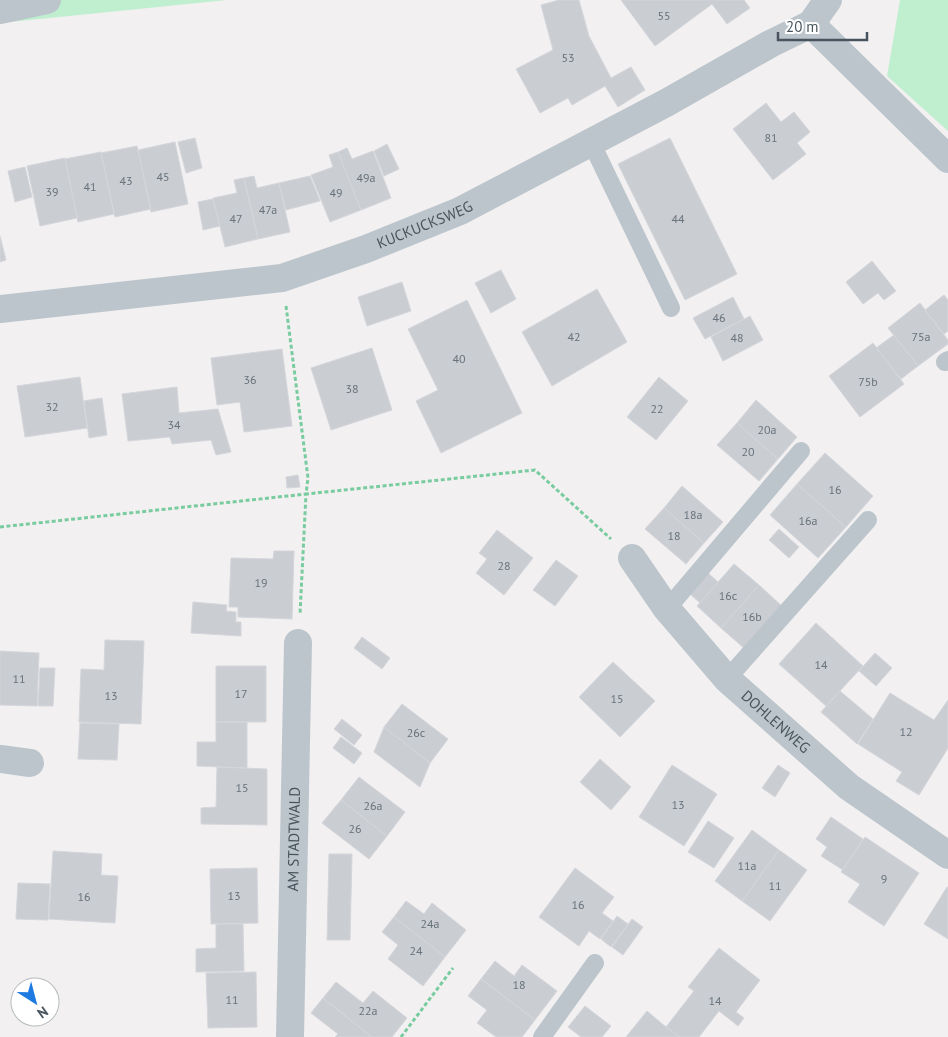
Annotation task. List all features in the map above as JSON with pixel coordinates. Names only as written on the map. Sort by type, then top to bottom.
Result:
[{"type":"street","points":[[0,10],[47,0]]},
{"type":"street","points":[[828,0],[811,24],[948,159]]},
{"type":"street","name":"KUCKUCKSWEG","points":[[0,309],[282,278],[366,249],[460,211],[666,103],[770,44],[811,24]]},
{"type":"street","name":"DOHLENWEG","points":[[632,558],[667,609],[727,679],[849,787],[948,855]]},
{"type":"street","name":"AM STADTWALD","points":[[290,1037],[298,642]]},
{"type":"street","points":[[0,760],[30,763]]},
{"type":"lane","points":[[591,142],[671,308]]},
{"type":"lane","points":[[667,609],[801,451]]},
{"type":"lane","points":[[727,679],[868,520]]},
{"type":"lane","points":[[542,1037],[595,963]]},
{"type":"path","points":[[282,278],[308,478],[298,642]]},
{"type":"path","points":[[0,527],[535,470],[632,558]]},
{"type":"path","points":[[401,1037],[453,968]]},
{"type":"green space","points":[[0,0],[227,0],[0,23]]},
{"type":"green space","points":[[900,0],[948,0],[948,131],[887,76]]},
{"type":"building","points":[[559,0],[579,0],[589,36],[611,78],[631,67],[645,90],[618,107],[605,86],[572,105],[568,98],[540,113],[516,69],[553,50],[541,5]]},
{"type":"building","points":[[621,0],[744,0],[750,8],[727,24],[712,4],[655,46]]},
{"type":"building","points":[[766,103],[781,122],[794,112],[810,132],[797,143],[806,154],[773,180],[733,129]]},
{"type":"building","points":[[195,138],[202,168],[186,173],[178,142]]},
{"type":"building","points":[[670,138],[737,274],[685,300],[618,164]]},
{"type":"building","points":[[175,142],[188,204],[151,212],[138,150]]},
{"type":"building","points":[[387,144],[399,169],[384,176],[374,151]]},
{"type":"building","points":[[137,146],[151,209],[115,217],[101,153]]},
{"type":"building","points":[[347,148],[352,159],[373,151],[391,198],[361,210],[338,152]]},
{"type":"building","points":[[101,152],[114,214],[78,222],[65,159]]},
{"type":"building","points":[[338,152],[361,210],[330,222],[311,175],[333,167],[329,155]]},
{"type":"building","points":[[65,158],[77,218],[40,226],[27,166]]},
{"type":"building","points":[[25,167],[32,197],[15,202],[8,171]]},
{"type":"building","points":[[254,176],[257,188],[279,183],[290,232],[258,239],[244,178]]},
{"type":"building","points":[[310,176],[320,201],[286,210],[279,183]]},
{"type":"building","points":[[244,178],[258,239],[225,247],[213,198],[237,193],[234,180]]},
{"type":"building","points":[[213,199],[220,226],[203,230],[198,202]]},
{"type":"building","points":[[0,236],[6,260],[0,262]]},
{"type":"building","points":[[872,261],[896,291],[884,300],[878,293],[863,304],[846,282]]},
{"type":"building","points":[[501,270],[516,299],[491,313],[475,283]]},
{"type":"building","points":[[402,282],[411,311],[367,326],[358,297]]},
{"type":"building","points":[[597,289],[627,342],[552,386],[522,332]]},
{"type":"building","points":[[944,295],[948,300],[948,331],[944,334],[925,310]]},
{"type":"building","points":[[733,297],[744,319],[705,339],[693,318]]},
{"type":"building","points":[[467,300],[522,413],[441,453],[416,401],[438,390],[408,329]]},
{"type":"building","points":[[920,303],[948,340],[948,344],[918,366],[888,328]]},
{"type":"building","points":[[750,316],[763,340],[723,361],[711,337]]},
{"type":"building","points":[[894,335],[918,366],[901,379],[876,348]]},
{"type":"building","points":[[873,343],[904,384],[860,417],[829,376]]},
{"type":"building","points":[[372,348],[392,410],[331,430],[311,368]]},
{"type":"building","points":[[282,349],[292,426],[244,432],[240,402],[217,405],[211,358]]},
{"type":"building","points":[[80,377],[87,428],[25,437],[17,386]]},
{"type":"building","points":[[659,377],[688,401],[656,440],[627,417]]},
{"type":"building","points":[[177,387],[179,413],[218,409],[231,452],[216,455],[211,440],[172,444],[170,437],[128,441],[122,394]]},
{"type":"building","points":[[102,398],[107,435],[89,438],[84,401]]},
{"type":"building","points":[[756,400],[797,437],[778,459],[737,423]]},
{"type":"building","points":[[737,423],[778,459],[759,481],[717,445]]},
{"type":"building","points":[[825,453],[873,496],[846,527],[797,484]]},
{"type":"building","points":[[298,475],[300,487],[287,488],[286,477]]},
{"type":"building","points":[[797,484],[846,527],[818,558],[770,515]]},
{"type":"building","points":[[682,486],[723,522],[704,543],[664,508]]},
{"type":"building","points":[[664,508],[704,543],[686,564],[645,529]]},
{"type":"building","points":[[779,529],[799,547],[789,558],[769,540]]},
{"type":"building","points":[[497,530],[533,558],[504,595],[476,573],[487,559],[479,553]]},
{"type":"building","points":[[274,551],[294,551],[292,619],[238,617],[238,607],[229,607],[231,558],[273,559]]},
{"type":"building","points":[[556,560],[578,576],[555,606],[533,590]]},
{"type":"building","points":[[734,564],[759,585],[721,628],[697,606]]},
{"type":"building","points":[[707,572],[718,582],[700,603],[689,593]]},
{"type":"building","points":[[759,585],[783,607],[745,649],[721,628]]},
{"type":"building","points":[[193,602],[227,605],[226,611],[236,612],[236,622],[241,622],[241,636],[191,633]]},
{"type":"building","points":[[816,623],[863,666],[826,706],[779,664]]},
{"type":"building","points":[[362,637],[390,658],[382,669],[354,648]]},
{"type":"building","points":[[105,640],[144,641],[141,724],[79,722],[81,669],[104,670]]},
{"type":"building","points":[[0,651],[39,653],[37,706],[0,705]]},
{"type":"building","points":[[875,653],[892,668],[876,686],[859,671]]},
{"type":"building","points":[[613,662],[655,701],[620,737],[579,697]]},
{"type":"building","points":[[216,666],[266,666],[266,722],[216,722]]},
{"type":"building","points":[[40,668],[55,668],[53,706],[38,706]]},
{"type":"building","points":[[840,691],[873,719],[857,744],[821,712]]},
{"type":"building","points":[[890,693],[934,720],[948,700],[948,748],[919,795],[896,781],[902,772],[858,744]]},
{"type":"building","points":[[402,704],[448,739],[430,763],[384,727]]},
{"type":"building","points":[[342,719],[362,735],[354,745],[334,729]]},
{"type":"building","points":[[216,722],[247,722],[247,768],[197,766],[197,742],[216,742]]},
{"type":"building","points":[[80,723],[119,724],[117,760],[78,759]]},
{"type":"building","points":[[384,727],[430,763],[420,787],[374,752]]},
{"type":"building","points":[[341,737],[362,753],[354,764],[333,748]]},
{"type":"building","points":[[600,759],[631,787],[611,810],[580,782]]},
{"type":"building","points":[[672,765],[717,794],[684,846],[639,817]]},
{"type":"building","points":[[778,765],[790,773],[775,797],[762,788]]},
{"type":"building","points":[[217,767],[267,769],[267,825],[201,824],[201,808],[216,807]]},
{"type":"building","points":[[359,777],[405,812],[387,836],[341,800]]},
{"type":"building","points":[[341,800],[387,836],[369,859],[322,823]]},
{"type":"building","points":[[831,817],[863,839],[843,870],[821,856],[827,847],[816,839]]},
{"type":"building","points":[[708,821],[734,838],[714,868],[688,852]]},
{"type":"building","points":[[752,830],[779,850],[742,901],[715,881]]},
{"type":"building","points":[[865,837],[919,873],[884,926],[848,902],[860,884],[841,872]]},
{"type":"building","points":[[779,850],[807,870],[770,921],[742,901]]},
{"type":"building","points":[[53,851],[102,854],[101,875],[118,876],[115,923],[49,919]]},
{"type":"building","points":[[329,854],[352,854],[350,940],[327,940]]},
{"type":"building","points":[[257,868],[258,923],[211,924],[210,869]]},
{"type":"building","points":[[575,868],[614,897],[602,913],[613,921],[600,939],[589,931],[579,946],[539,917]]},
{"type":"building","points":[[18,883],[50,884],[48,920],[16,919]]},
{"type":"building","points":[[948,887],[948,939],[924,924]]},
{"type":"building","points":[[406,901],[424,914],[432,903],[466,930],[445,957],[394,917]]},
{"type":"building","points":[[617,916],[628,924],[611,947],[601,939]]},
{"type":"building","points":[[394,917],[445,957],[423,986],[388,959],[398,945],[382,932]]},
{"type":"building","points":[[632,919],[643,927],[623,955],[612,947]]},
{"type":"building","points":[[216,924],[243,924],[244,971],[196,972],[196,949],[216,948]]},
{"type":"building","points":[[719,948],[760,980],[736,1012],[744,1018],[738,1026],[719,1011],[699,1037],[680,1037],[666,1027],[694,991],[688,987]]},
{"type":"building","points":[[495,961],[514,976],[522,965],[557,991],[535,1020],[481,979]]},
{"type":"building","points":[[256,972],[257,1027],[208,1028],[206,973]]},
{"type":"building","points":[[481,979],[535,1020],[522,1037],[496,1037],[477,1023],[487,1010],[468,996]]},
{"type":"building","points":[[336,982],[363,1003],[373,991],[407,1018],[392,1037],[372,1037],[323,998]]},
{"type":"building","points":[[323,998],[372,1037],[335,1037],[338,1034],[311,1013]]},
{"type":"building","points":[[585,1006],[611,1026],[602,1037],[581,1037],[568,1027]]},
{"type":"building","points":[[647,1011],[666,1027],[680,1037],[626,1037]]}]
